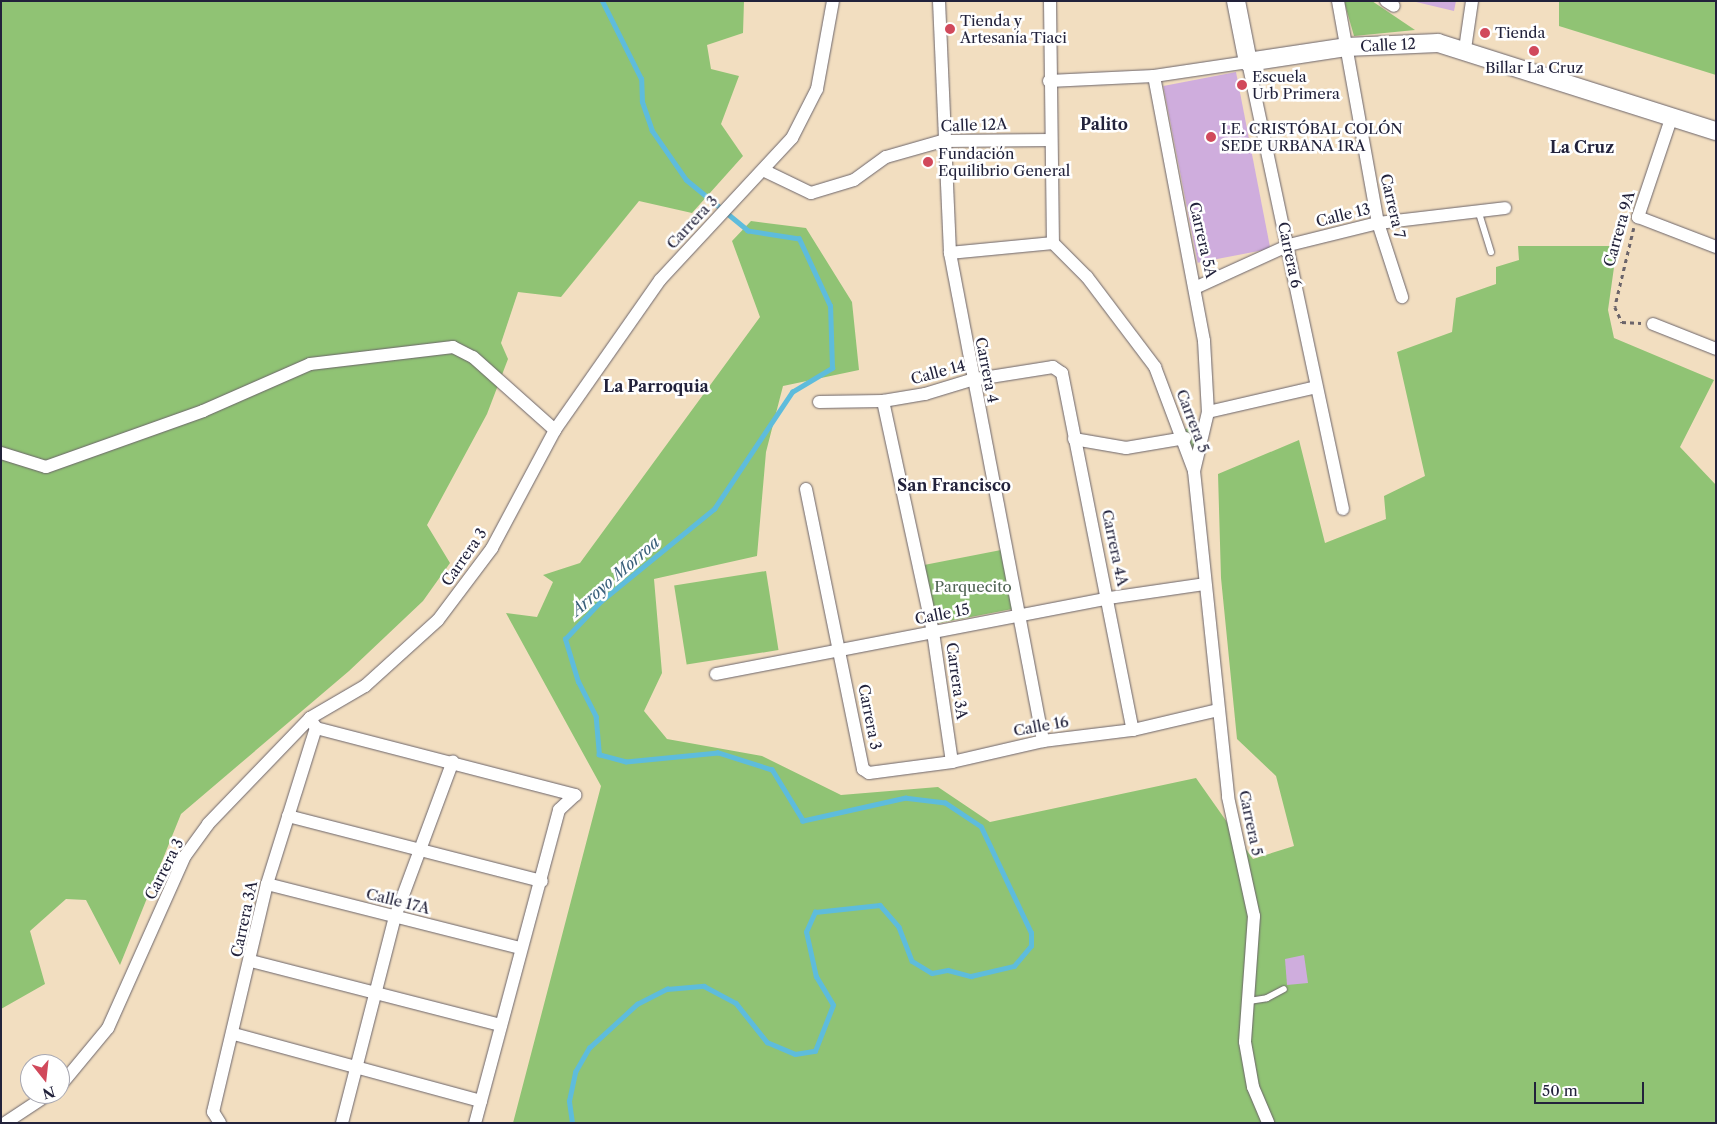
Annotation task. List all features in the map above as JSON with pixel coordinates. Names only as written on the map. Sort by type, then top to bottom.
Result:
[{"type":"street","name":"Carrera 3","points":[[70,1074],[108,1028],[186,856],[208,824],[313,723],[365,686],[438,620],[492,548],[555,430],[660,280],[732,202],[765,171],[792,138],[817,89],[833,1]]},
{"type":"street","name":"Carrera 4","points":[[939,1],[942,141],[950,253],[971,380],[1021,615],[1043,741]]},
{"type":"street","points":[[950,253],[1053,243],[1049,81],[1050,1]]},
{"type":"street","name":"Carrera 6","points":[[1236,1],[1289,245],[1316,387],[1343,509]]},
{"type":"street","name":"Carrera 7","points":[[1338,1],[1378,223],[1402,297]]},
{"type":"street","points":[[1465,49],[1472,1]]},
{"type":"street","name":"Calle 12","points":[[1049,81],[1154,76],[1346,47],[1409,43],[1465,49],[1716,131]]},
{"type":"street","name":"Carrera 5A","points":[[1154,76],[1170,172],[1197,288],[1208,412],[1194,471]]},
{"type":"street","name":"Carrera 9A","points":[[1638,217],[1672,116]]},
{"type":"street","name":"Calle 12A","points":[[765,171],[811,193],[854,180],[886,157],[942,141],[1051,140]]},
{"type":"street","name":"Calle 13","points":[[1197,288],[1289,245],[1378,223],[1478,209],[1505,208]]},
{"type":"street","points":[[1638,217],[1716,247]]},
{"type":"street","name":"Carrera 5","points":[[1053,243],[1088,277],[1155,367],[1172,416],[1185,438],[1194,471],[1228,797],[1254,916],[1245,1042],[1253,1087],[1268,1123]]},
{"type":"street","points":[[1653,324],[1716,349]]},
{"type":"street","points":[[1,453],[46,467],[178,421],[310,364],[453,347],[473,357],[555,430]]},
{"type":"street","name":"Calle 14","points":[[819,402],[883,401],[925,394],[971,380],[1053,367],[1062,373]]},
{"type":"street","name":"Carrera 4A","points":[[1062,373],[1074,439],[1109,598],[1133,730]]},
{"type":"street","points":[[1208,412],[1316,387]]},
{"type":"street","name":"Carrera 3A","points":[[883,401],[933,632],[952,762]]},
{"type":"street","points":[[1074,439],[1126,448],[1185,438]]},
{"type":"street","name":"Carrera 3","points":[[806,489],[841,650],[863,769],[869,773]]},
{"type":"street","name":"Calle 15","points":[[716,674],[1109,598],[1205,584]]},
{"type":"street","name":"Calle 16","points":[[869,773],[952,762],[1043,741],[1133,730],[1218,710]]},
{"type":"street","points":[[313,723],[575,795],[559,810],[542,881],[520,948],[475,1123]]},
{"type":"street","name":"Carrera 3A","points":[[217,1121],[234,1034],[268,884],[313,723]]},
{"type":"street","points":[[342,1123],[358,1068],[395,917],[418,849],[453,761]]},
{"type":"street","points":[[288,816],[542,881]]},
{"type":"street","name":"Calle 17A","points":[[268,884],[520,948]]},
{"type":"street","points":[[251,961],[501,1025]]},
{"type":"street","points":[[234,1034],[481,1100]]},
{"type":"street","points":[[5,1123],[34,1104]]},
{"type":"lane","points":[[1478,209],[1491,252]]},
{"type":"lane","points":[[1249,1001],[1268,998],[1284,989]]},
{"type":"path","name":"Carrera 9A","points":[[1638,217],[1615,306],[1622,322],[1653,324]]},
{"type":"green space","points":[[1,1],[744,1],[743,33],[707,45],[711,69],[739,76],[721,124],[743,156],[692,213],[639,201],[561,297],[518,292],[501,343],[508,359],[487,414],[427,525],[450,563],[423,601],[349,671],[181,814],[120,965],[86,900],[66,899],[30,931],[45,984],[1,1009]]},
{"type":"green space","points":[[1344,1],[1372,1],[1415,30],[1354,36]]},
{"type":"green space","points":[[1559,1],[1716,1],[1716,75],[1559,26]]},
{"type":"green space","points":[[751,221],[806,228],[852,302],[859,370],[783,386],[766,452],[757,556],[654,579],[662,673],[644,711],[667,739],[762,756],[841,795],[938,787],[990,822],[1196,778],[1253,859],[1294,846],[1276,776],[1237,739],[1221,578],[1218,474],[1299,440],[1325,543],[1386,519],[1384,496],[1425,476],[1397,352],[1452,332],[1456,298],[1496,284],[1496,267],[1519,260],[1518,246],[1617,246],[1608,310],[1614,338],[1714,380],[1680,447],[1716,485],[1716,1123],[513,1123],[601,786],[506,613],[537,617],[553,582],[543,575],[580,563],[760,317],[732,241]]},
{"type":"green space","points":[[1201,426],[1195,458],[1185,429]]},
{"type":"green space","name":"Parquecito","points":[[1001,550],[1012,609],[933,624],[921,565]]},
{"type":"green space","points":[[766,571],[779,650],[687,665],[674,586]]},
{"type":"building","points":[[1412,1],[1456,1],[1454,11]]},
{"type":"building","name":"I.E. CRISTÓBAL COLÓN SEDE URBANA 1RA","points":[[1236,72],[1270,249],[1198,263],[1163,86]]},
{"type":"building","points":[[1304,955],[1308,983],[1287,985],[1285,959]]},
{"type":"waterway","name":"Arroyo Morroa","points":[[572,1123],[569,1101],[575,1072],[589,1048],[637,1004],[667,989],[704,986],[736,1003],[767,1042],[795,1054],[815,1051],[833,1005],[816,977],[806,932],[815,912],[880,905],[899,927],[912,961],[932,973],[948,970],[971,976],[1014,966],[1031,946],[1031,933],[981,827],[945,803],[906,798],[803,821],[772,770],[718,753],[626,762],[599,755],[596,717],[578,682],[565,639],[601,601],[714,509],[792,392],[832,368],[830,306],[799,239],[748,231],[686,180],[652,131],[642,102],[641,79],[602,1]]},
{"type":"place","name":"Tienda y Artesanía Tiaci","points":[[950,29]]},
{"type":"place","name":"Tienda","points":[[1485,33]]},
{"type":"place","name":"Billar La Cruz","points":[[1534,51]]},
{"type":"place","name":"Escuela Urb Primera","points":[[1242,85]]},
{"type":"place","name":"I.E. CRISTÓBAL COLÓN SEDE URBANA 1RA","points":[[1211,137]]},
{"type":"place","name":"Fundación Equilibrio General","points":[[928,162]]},
{"type":"district","name":"Palito","points":[[1104,124]]},
{"type":"district","name":"La Cruz","points":[[1582,147]]},
{"type":"district","name":"La Parroquia","points":[[656,386]]},
{"type":"district","name":"San Francisco","points":[[954,485]]}]
